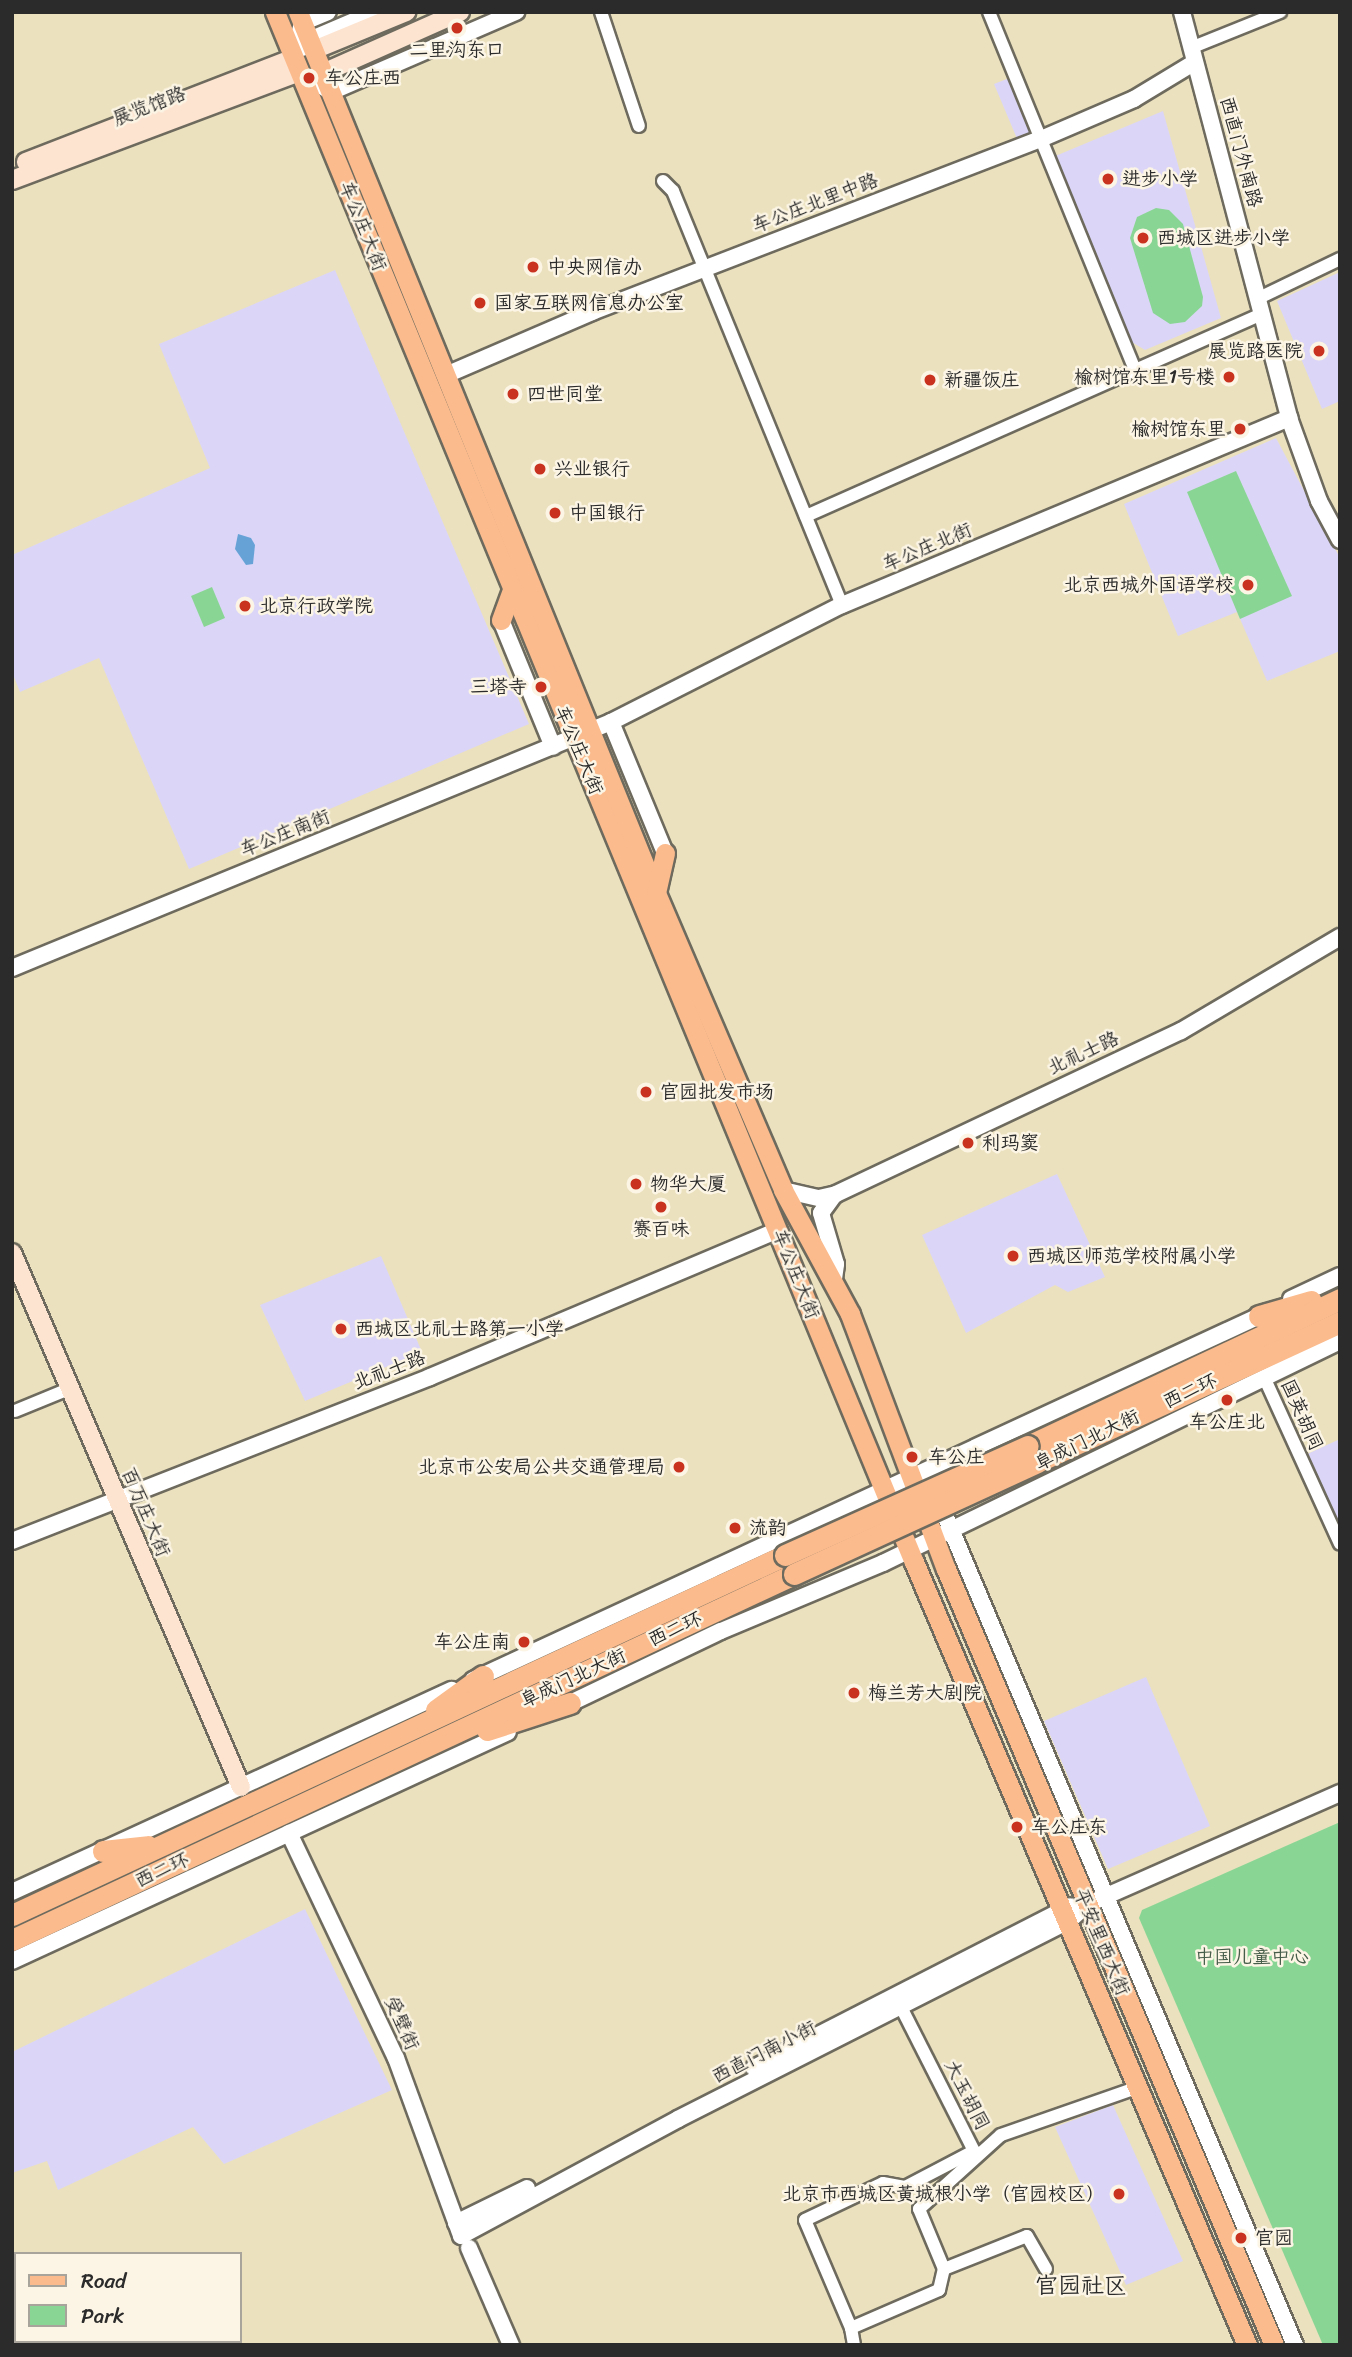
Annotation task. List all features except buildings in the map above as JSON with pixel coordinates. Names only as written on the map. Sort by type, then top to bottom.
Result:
[{"type":"highway","points":[[1259,1317],[1340,1293]]},
{"type":"highway","name":"西二环","points":[[1033,1454],[1340,1300]]},
{"type":"highway","name":"西二环","points":[[12,1940],[397,1749],[789,1564],[1033,1454],[1340,1322]]},
{"type":"highway","points":[[397,1749],[483,1676]]},
{"type":"highway","points":[[397,1749],[570,1703]]},
{"type":"highway","name":"西二环","points":[[12,1915],[167,1843],[397,1749]]},
{"type":"highway","points":[[103,1851],[167,1843]]},
{"type":"main road","name":"车公庄大街","points":[[275,12],[512,590],[656,893],[783,1190],[834,1279],[919,1471],[943,1533]]},
{"type":"main road","points":[[306,32],[406,12]]},
{"type":"main road","points":[[306,32],[297,65],[323,73],[460,12]]},
{"type":"main road","points":[[306,32],[323,73]]},
{"type":"main road","name":"展览馆路","points":[[12,168],[297,65]]},
{"type":"main road","name":"展览馆路","points":[[12,180],[297,65]]},
{"type":"main road","name":"车公庄大街","points":[[323,73],[446,375],[581,735],[778,1230],[910,1549]]},
{"type":"main road","points":[[501,620],[512,590]]},
{"type":"main road","points":[[656,893],[665,853]]},
{"type":"main road","name":"百万庄大街","points":[[12,1253],[240,1787]]},
{"type":"main road","name":"平安里西大街","points":[[943,1533],[1086,1905],[1274,2345]]},
{"type":"main road","name":"平安里西大街","points":[[910,1549],[1247,2345]]},
{"type":"street","points":[[328,12],[306,32],[297,65],[331,92],[516,12]]},
{"type":"street","points":[[306,32],[375,12]]},
{"type":"street","points":[[601,12],[639,126]]},
{"type":"street","points":[[989,12],[1134,367]]},
{"type":"street","name":"西直门外南路","points":[[1182,12],[1261,297],[1261,314],[1289,418],[1319,500],[1340,540]]},
{"type":"street","points":[[1194,55],[1280,12]]},
{"type":"street","name":"车公庄北里中路","points":[[446,375],[702,269],[1041,139],[1134,99],[1194,55]]},
{"type":"street","points":[[663,181],[673,191],[702,269],[842,605]]},
{"type":"street","points":[[1261,297],[1340,260]]},
{"type":"street","points":[[806,516],[1134,367],[1261,314]]},
{"type":"street","name":"车公庄北街","points":[[581,735],[842,605],[1289,418]]},
{"type":"street","points":[[501,620],[553,747]]},
{"type":"street","points":[[611,722],[665,853]]},
{"type":"street","name":"车公庄南街","points":[[12,968],[581,735]]},
{"type":"street","name":"北礼士路","points":[[783,1190],[819,1198],[836,1194],[1181,1031],[1340,937]]},
{"type":"street","points":[[834,1279],[836,1264],[821,1213],[836,1194]]},
{"type":"street","name":"北礼士路","points":[[12,1541],[117,1497],[430,1377],[778,1230]]},
{"type":"street","points":[[12,1892],[483,1676],[884,1487],[1259,1317],[1340,1276]]},
{"type":"street","name":"阜成门北大街","points":[[12,1961],[910,1549],[1340,1341]]},
{"type":"street","name":"国英胡同","points":[[1264,1377],[1340,1544]]},
{"type":"street","points":[[15,1411],[71,1388]]},
{"type":"street","points":[[943,1533],[1105,1896],[1295,2345]]},
{"type":"street","name":"西直门南小街","points":[[462,2236],[898,2000],[1066,1914],[1340,1793]]},
{"type":"street","name":"受壁街","points":[[289,1833],[396,2058],[462,2236],[511,2345]]},
{"type":"street","name":"大玉胡同","points":[[853,2344],[851,2328],[805,2220],[883,2183],[905,2187],[974,2151],[898,2000]]},
{"type":"street","points":[[851,2328],[939,2290],[944,2269],[919,2209],[1001,2135],[1139,2087]]},
{"type":"street","points":[[944,2269],[1027,2236],[1046,2269]]},
{"type":"shaded area","points":[[1012,77],[1034,133],[1018,141],[994,84]]},
{"type":"shaded area","name":"西城区进步小学","points":[[1163,111],[1221,318],[1145,350],[1130,341],[1053,157]]},
{"type":"shaded area","name":"北京行政学院","points":[[335,270],[529,724],[189,869],[99,658],[20,692],[12,672],[12,555],[210,468],[159,344]]},
{"type":"shaded area","name":"展览路医院","points":[[1340,272],[1340,401],[1322,409],[1277,301]]},
{"type":"shaded area","name":"北京西城外国语学校","points":[[1276,438],[1340,558],[1340,651],[1267,681],[1237,612],[1178,636],[1124,504]]},
{"type":"shaded area","name":"西城区师范学校附属小学","points":[[1057,1174],[1105,1277],[1068,1292],[1055,1285],[966,1333],[922,1235]]},
{"type":"shaded area","name":"西城区北礼士路第一小学","points":[[381,1256],[422,1352],[305,1401],[260,1305]]},
{"type":"shaded area","points":[[1340,1439],[1340,1534],[1303,1456]]},
{"type":"shaded area","points":[[1146,1677],[1210,1826],[1108,1869],[1044,1721]]},
{"type":"shaded area","points":[[305,1909],[392,2090],[224,2164],[193,2127],[58,2190],[47,2161],[12,2173],[12,2052]]},
{"type":"shaded area","name":"北京市西城区黄城根小学（官园校区）","points":[[1113,2105],[1183,2261],[1126,2285],[1055,2127]]},
{"type":"green space","points":[[1156,208],[1169,210],[1183,224],[1203,297],[1202,306],[1185,322],[1170,324],[1153,313],[1130,238],[1137,217]]},
{"type":"green space","points":[[1236,471],[1292,596],[1240,619],[1187,492]]},
{"type":"green space","points":[[212,587],[225,618],[204,627],[191,596]]},
{"type":"green space","name":"中国儿童中心","points":[[1340,1822],[1340,2345],[1323,2345],[1139,1918],[1142,1910]]},
{"type":"water","points":[[238,534],[251,538],[255,545],[253,564],[246,565],[235,549]]},
{"type":"place","name":"二里沟东口","points":[[457,28]]},
{"type":"place","name":"车公庄西","points":[[309,78]]},
{"type":"place","name":"进步小学","points":[[1108,179]]},
{"type":"place","name":"西城区进步小学","points":[[1143,238]]},
{"type":"place","name":"中央网信办","points":[[533,267]]},
{"type":"place","name":"国家互联网信息办公室","points":[[480,303]]},
{"type":"place","name":"展览路医院","points":[[1319,351]]},
{"type":"place","name":"榆树馆东里1号楼","points":[[1229,377]]},
{"type":"place","name":"新疆饭庄","points":[[930,380]]},
{"type":"place","name":"四世同堂","points":[[513,394]]},
{"type":"place","name":"榆树馆东里","points":[[1240,429]]},
{"type":"place","name":"兴业银行","points":[[540,469]]},
{"type":"place","name":"中国银行","points":[[555,513]]},
{"type":"place","name":"北京西城外国语学校","points":[[1248,585]]},
{"type":"place","name":"北京行政学院","points":[[245,606]]},
{"type":"place","name":"三塔寺","points":[[541,687]]},
{"type":"place","name":"官园批发市场","points":[[646,1092]]},
{"type":"place","name":"利玛窦","points":[[968,1143]]},
{"type":"place","name":"物华大厦","points":[[636,1184]]},
{"type":"place","name":"赛百味","points":[[661,1207]]},
{"type":"place","name":"西城区师范学校附属小学","points":[[1013,1256]]},
{"type":"place","name":"西城区北礼士路第一小学","points":[[341,1329]]},
{"type":"place","name":"车公庄北","points":[[1227,1400]]},
{"type":"place","name":"车公庄","points":[[912,1457]]},
{"type":"place","name":"北京市公安局公共交通管理局","points":[[679,1467]]},
{"type":"place","name":"流韵","points":[[735,1528]]},
{"type":"place","name":"车公庄南","points":[[524,1642]]},
{"type":"place","name":"梅兰芳大剧院","points":[[854,1693]]},
{"type":"place","name":"车公庄东","points":[[1017,1827]]},
{"type":"place","name":"北京市西城区黄城根小学（官园校区）","points":[[1119,2194]]},
{"type":"place","name":"官园","points":[[1241,2238]]},
{"type":"district","name":"官园社区","points":[[1081,2286]]}]
